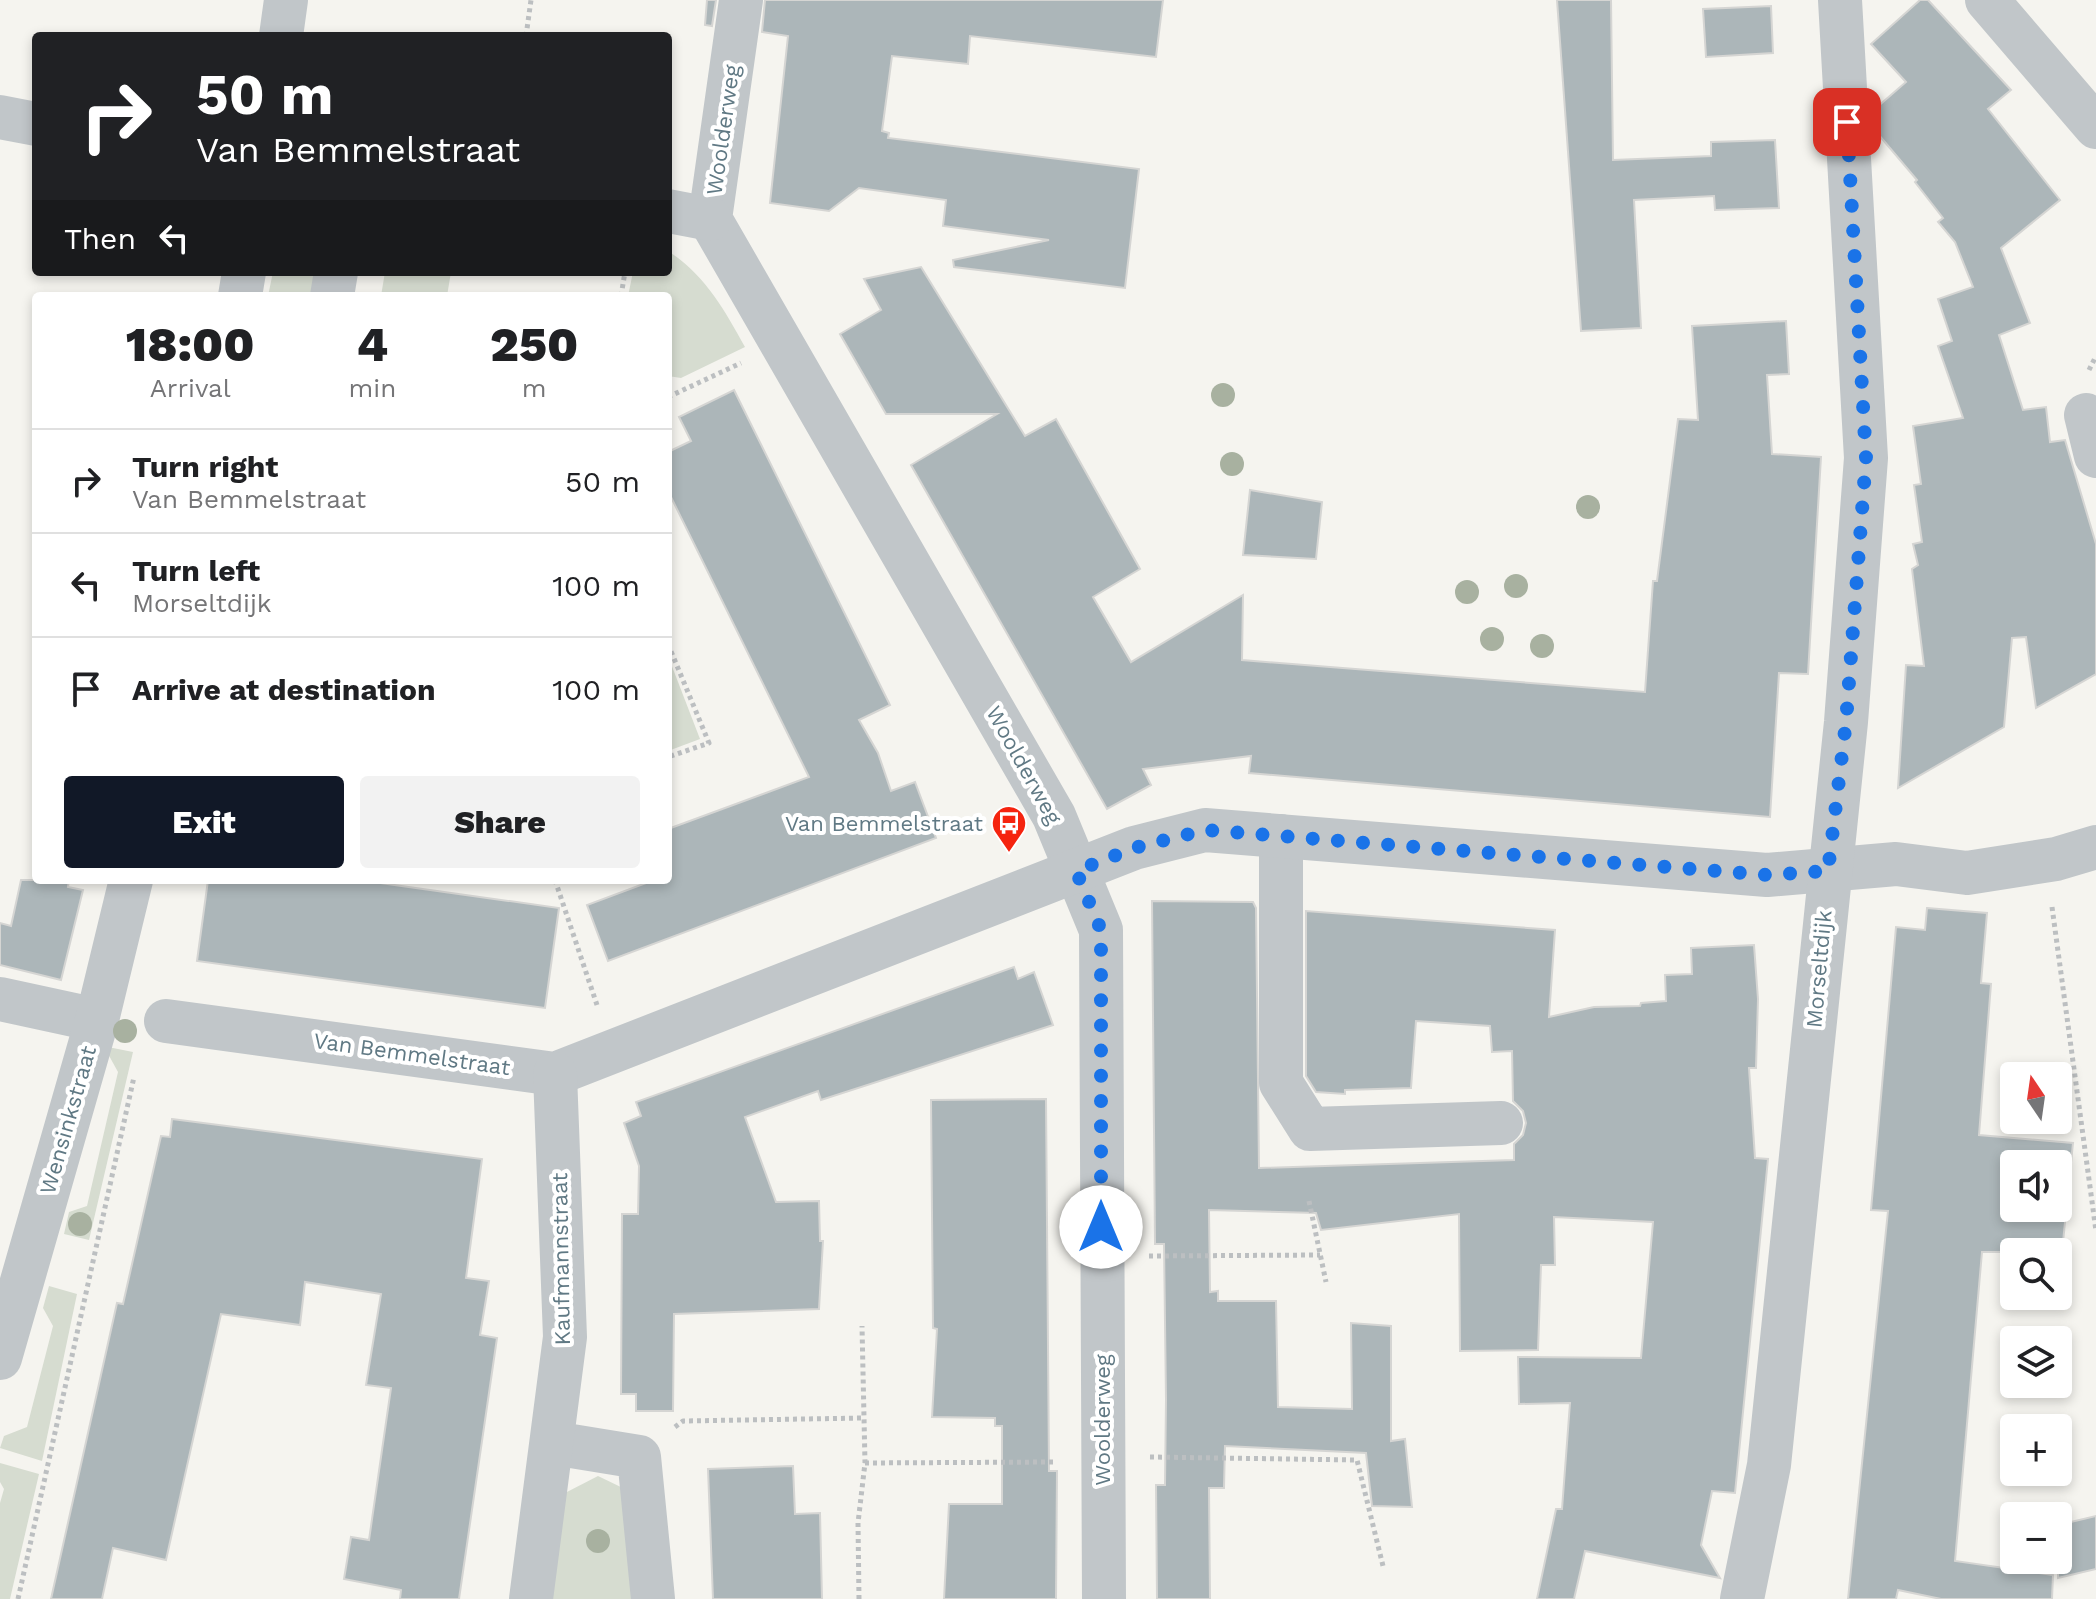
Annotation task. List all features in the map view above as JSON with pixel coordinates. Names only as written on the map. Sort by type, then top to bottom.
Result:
[{"type":"street","points":[[282,32],[286,0]]},
{"type":"street","name":"Woolderweg","points":[[741,0],[710,219],[1054,816],[1101,930],[1104,1599]]},
{"type":"street","name":"Morseltdijk","points":[[1742,1599],[1769,1465],[1828,871],[1846,722],[1866,458],[1840,0]]},
{"type":"street","points":[[1987,0],[2096,127]]},
{"type":"street","points":[[0,117],[32,123]]},
{"type":"street","points":[[672,212],[710,219]]},
{"type":"street","name":"Van Bemmelstraat","points":[[166,1021],[555,1074],[1134,848],[1205,830],[1767,875],[1896,864],[1967,873],[2046,860],[2096,847]]},
{"type":"street","points":[[1281,836],[1281,1083],[1310,1129],[1501,1123]]},
{"type":"street","name":"Wensinkstraat","points":[[0,1358],[97,1020],[130,884]]},
{"type":"street","points":[[0,999],[97,1020]]},
{"type":"street","name":"Kaufmannstraat","points":[[531,1599],[565,1337],[555,1074]]},
{"type":"street","points":[[553,1443],[639,1457],[653,1599]]},
{"type":"path","points":[[527,32],[531,0]]},
{"type":"path","points":[[672,395],[781,344]]},
{"type":"path","points":[[672,654],[709,743],[672,756]]},
{"type":"path","points":[[2046,860],[2096,1231]]},
{"type":"path","points":[[556,884],[613,1052]]},
{"type":"path","points":[[18,1599],[137,1065]]},
{"type":"path","points":[[1309,1201],[1326,1282]]},
{"type":"path","points":[[1101,1257],[1320,1255]]},
{"type":"path","points":[[859,1599],[858,1523],[865,1463],[862,1326]]},
{"type":"path","points":[[639,1457],[683,1421],[864,1418]]},
{"type":"path","points":[[865,1463],[1102,1462],[1136,1457],[1357,1460],[1383,1566]]},
{"type":"shaded area","points":[[672,254],[703,282],[745,347],[681,378],[672,377],[672,292],[629,292],[632,276],[672,276]]},
{"type":"shaded area","points":[[272,276],[315,276],[312,292],[269,292]]},
{"type":"shaded area","points":[[384,276],[450,276],[448,292],[382,292]]},
{"type":"shaded area","points":[[672,666],[700,739],[672,750]]},
{"type":"shaded area","points":[[108,1047],[133,1052],[89,1240],[64,1234],[69,1212],[87,1206],[118,1072],[107,1052]]},
{"type":"shaded area","points":[[49,1286],[77,1294],[42,1461],[0,1448],[4,1436],[27,1427],[53,1326],[43,1308]]},
{"type":"shaded area","points":[[0,1463],[39,1474],[10,1599],[0,1599],[0,1503],[4,1489],[0,1482]]},
{"type":"shaded area","points":[[598,1476],[627,1490],[637,1599],[550,1599],[565,1493]]},
{"type":"building","points":[[707,0],[716,0],[712,26],[705,25]]},
{"type":"building","points":[[765,0],[1163,0],[1156,57],[970,36],[968,64],[892,56],[882,131],[889,133],[888,138],[1139,169],[1125,288],[954,267],[953,260],[1049,240],[943,226],[946,200],[859,188],[829,211],[770,203],[788,36],[762,32]]},
{"type":"building","points":[[1557,0],[1611,0],[1613,160],[1711,156],[1711,142],[1775,140],[1779,208],[1715,210],[1714,196],[1634,200],[1641,328],[1581,331]]},
{"type":"building","points":[[1920,0],[1928,0],[2011,90],[1988,109],[2060,200],[2001,248],[2030,323],[1999,335],[2023,410],[2046,407],[2050,442],[2065,440],[2096,544],[2096,674],[2036,708],[2026,637],[2012,638],[2004,727],[1898,788],[1906,665],[1924,666],[1912,569],[1918,565],[1913,544],[1922,542],[1914,485],[1921,484],[1913,426],[1963,418],[1938,346],[1952,341],[1938,299],[1973,287],[1955,242],[1938,222],[1943,218],[1915,182],[1917,180],[1878,134],[1876,108],[1906,82],[1871,44]]},
{"type":"building","points":[[1771,6],[1773,53],[1706,57],[1703,9]]},
{"type":"building","points":[[921,267],[1025,436],[1056,419],[1140,569],[1093,597],[1131,662],[1243,595],[1242,660],[1645,692],[1653,581],[1657,581],[1678,419],[1698,420],[1692,326],[1786,321],[1789,374],[1767,375],[1772,454],[1821,457],[1808,674],[1779,673],[1770,817],[1249,773],[1251,756],[1143,769],[1151,785],[1107,809],[911,465],[997,414],[886,414],[840,334],[881,310],[864,279]]},
{"type":"building","points":[[734,390],[890,705],[859,720],[878,753],[891,791],[915,782],[936,838],[608,961],[587,905],[643,884],[672,884],[672,828],[809,777],[672,499],[672,450],[691,441],[679,417]]},
{"type":"building","points":[[1250,490],[1322,502],[1316,559],[1243,555]]},
{"type":"building","points":[[21,880],[32,880],[32,884],[68,884],[68,887],[83,890],[61,980],[0,965],[0,923],[11,926]]},
{"type":"building","points":[[207,884],[388,884],[559,908],[545,1008],[197,961]]},
{"type":"building","points":[[1152,901],[1253,902],[1256,908],[1259,1168],[1514,1160],[1514,1144],[1523,1135],[1526,1123],[1523,1111],[1513,1101],[1512,1051],[1492,1052],[1490,1026],[1416,1021],[1411,1088],[1345,1090],[1345,1094],[1316,1092],[1306,1076],[1306,911],[1555,930],[1549,1017],[1594,1007],[1640,1006],[1641,1003],[1666,1001],[1665,975],[1692,974],[1691,948],[1754,945],[1758,999],[1756,1068],[1749,1068],[1755,1158],[1768,1159],[1735,1493],[1712,1491],[1701,1545],[1720,1578],[1585,1551],[1574,1599],[1537,1599],[1556,1509],[1562,1509],[1570,1403],[1519,1404],[1518,1357],[1641,1358],[1653,1222],[1554,1217],[1555,1265],[1541,1265],[1538,1350],[1460,1351],[1459,1214],[1321,1230],[1316,1213],[1209,1210],[1210,1292],[1218,1291],[1218,1301],[1276,1301],[1278,1407],[1352,1409],[1351,1323],[1391,1326],[1391,1441],[1405,1439],[1412,1507],[1372,1506],[1366,1453],[1225,1446],[1224,1488],[1209,1488],[1210,1599],[1157,1599],[1156,1485],[1165,1485],[1166,1399],[1164,1244],[1155,1244]]},
{"type":"building","points":[[1927,908],[1987,913],[1981,983],[1991,984],[1979,1135],[2073,1143],[2072,1153],[2072,1150],[2000,1150],[2000,1222],[2065,1222],[2063,1238],[2000,1238],[2000,1252],[1982,1252],[1955,1561],[2000,1567],[2000,1574],[2053,1575],[2052,1599],[1941,1599],[1898,1590],[1896,1599],[1848,1599],[1888,1211],[1871,1210],[1896,927],[1925,930]]},
{"type":"building","points":[[1014,967],[1018,979],[1034,972],[1053,1025],[821,1100],[818,1091],[745,1117],[776,1202],[819,1201],[820,1241],[823,1241],[819,1309],[674,1314],[673,1411],[636,1411],[636,1394],[621,1394],[622,1214],[638,1214],[639,1166],[624,1123],[641,1116],[636,1102]]},
{"type":"building","points":[[1046,1099],[1049,1471],[1057,1471],[1056,1599],[944,1599],[949,1504],[1002,1504],[1002,1426],[995,1426],[995,1418],[932,1417],[937,1329],[933,1328],[931,1100]]},
{"type":"building","points":[[172,1119],[482,1159],[466,1278],[489,1281],[480,1335],[497,1338],[459,1599],[400,1599],[401,1590],[344,1579],[351,1537],[369,1540],[391,1388],[366,1385],[381,1294],[305,1282],[300,1325],[221,1314],[166,1560],[113,1548],[102,1599],[51,1599],[117,1303],[123,1304],[161,1136],[170,1137]]},
{"type":"building","points":[[793,1466],[795,1514],[820,1513],[822,1599],[713,1599],[708,1469]]},
{"type":"building","points":[[2096,1516],[2096,1569],[2058,1578],[2058,1574],[2072,1574],[2072,1522]]},
{"type":"place","name":"Van Bemmelstraat","points":[[1009,854]]},
{"type":"route","points":[[1101,1227],[1101,930],[1076,871],[1134,848],[1205,830],[1767,875],[1828,871],[1846,722],[1866,458],[1847,122]]}]
